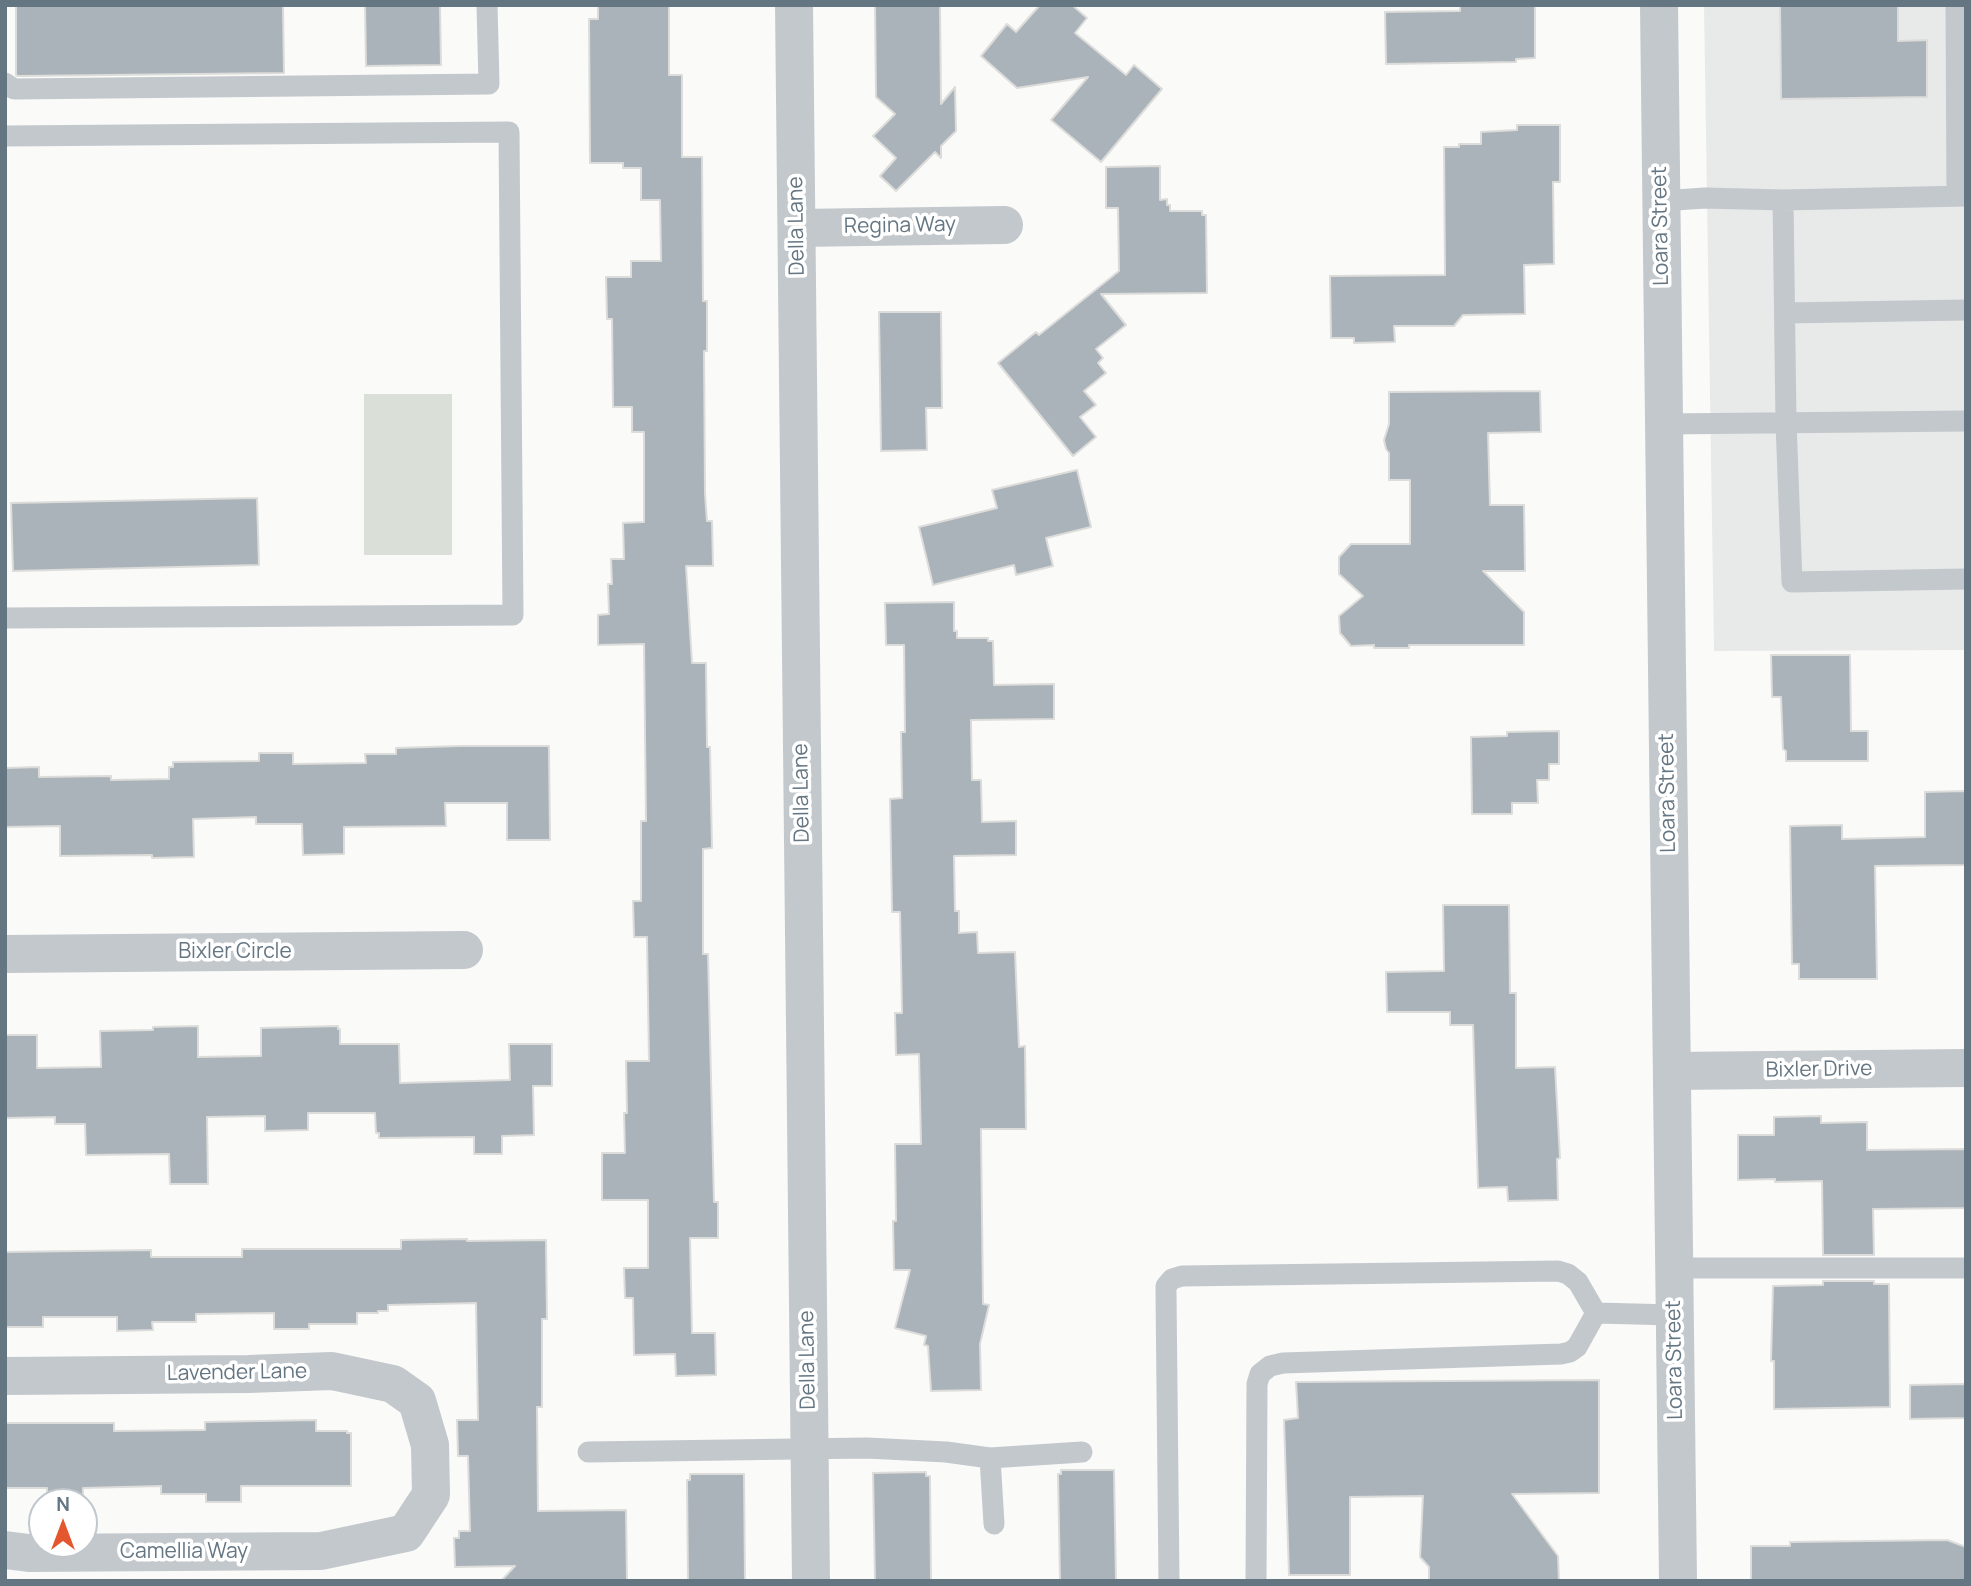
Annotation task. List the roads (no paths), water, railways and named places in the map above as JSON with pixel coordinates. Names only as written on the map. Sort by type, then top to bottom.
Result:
[{"type":"street","name":"Della Lane","points":[[794,5],[811,1581]]},
{"type":"street","name":"Loara Street","points":[[1659,5],[1678,1581]]},
{"type":"street","name":"Regina Way","points":[[797,228],[1004,225]]},
{"type":"street","name":"Bixler Circle","points":[[5,954],[464,950]]},
{"type":"street","name":"Bixler Drive","points":[[1672,1071],[1966,1068]]},
{"type":"street","name":"Lavender Lane","points":[[5,1376],[332,1371],[393,1384],[416,1401],[430,1445]]},
{"type":"street","name":"Camellia Way","points":[[5,1550],[322,1566],[406,1533],[431,1495],[430,1445]]},
{"type":"lane","points":[[5,83],[13,89],[489,84],[487,5]]},
{"type":"lane","points":[[1661,201],[1705,198],[1783,200],[1961,196],[1956,5]]},
{"type":"lane","points":[[5,136],[509,131],[513,615],[5,618]]},
{"type":"lane","points":[[1783,200],[1786,422],[1792,582],[1966,579]]},
{"type":"lane","points":[[1785,313],[1966,310]]},
{"type":"lane","points":[[1664,424],[1966,421]]},
{"type":"lane","points":[[1674,1268],[1966,1268]]},
{"type":"lane","points":[[1169,1581],[1166,1286],[1172,1279],[1182,1276],[1558,1271],[1578,1282],[1596,1313]]},
{"type":"lane","points":[[1596,1313],[1674,1315]]},
{"type":"lane","points":[[1256,1581],[1257,1384],[1260,1374],[1270,1366],[1283,1363],[1561,1354],[1577,1347],[1596,1313]]},
{"type":"lane","points":[[588,1452],[867,1448],[946,1451],[990,1458],[1082,1452]]},
{"type":"lane","points":[[990,1458],[995,1524]]}]
